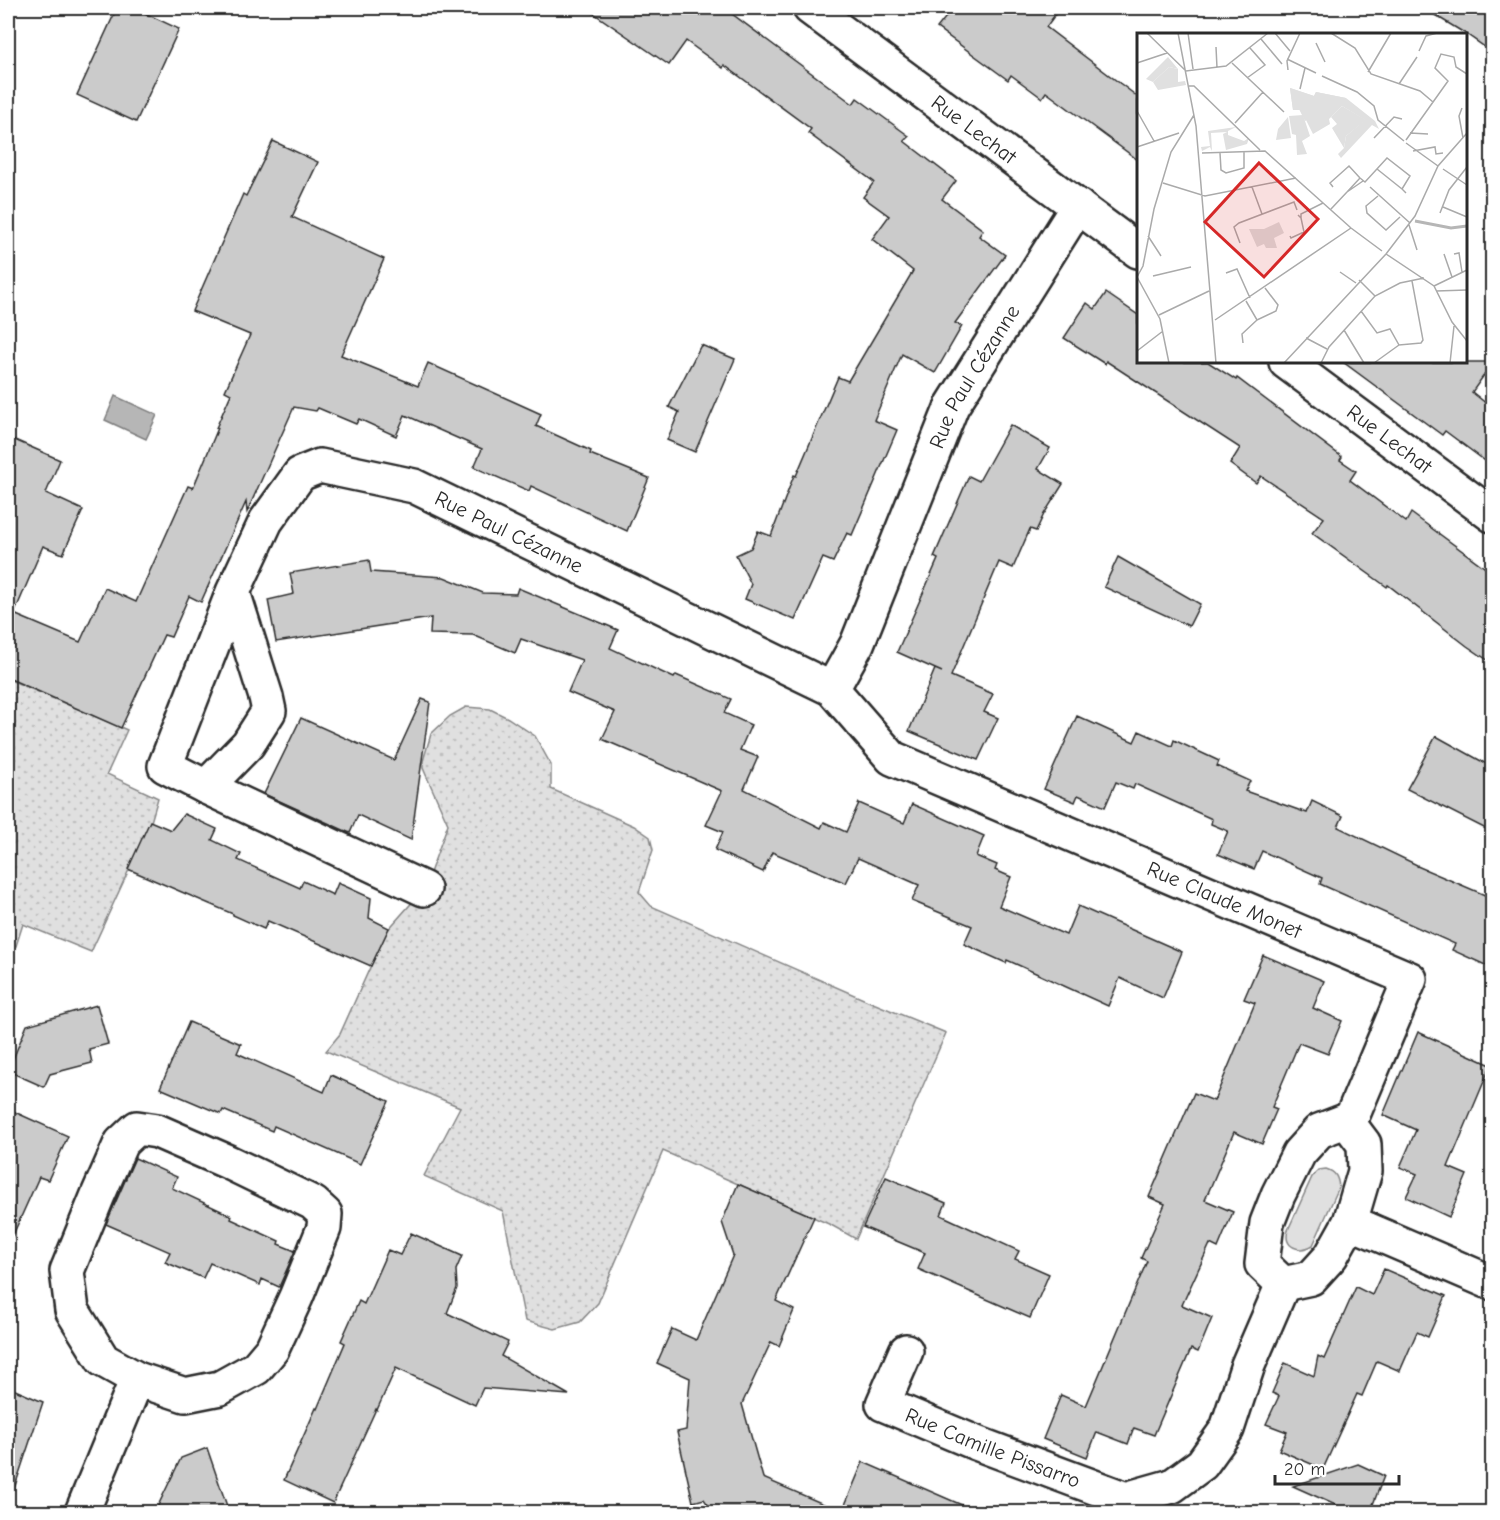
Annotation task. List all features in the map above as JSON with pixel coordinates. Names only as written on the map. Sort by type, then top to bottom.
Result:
[{"type":"street","name":"Rue Lechat","points":[[810,8],[1137,250]]},
{"type":"street","name":"Rue Paul Cézanne","points":[[832,689],[856,644],[952,406],[1078,206]]},
{"type":"street","name":"Rue Lechat","points":[[1287,363],[1492,515]]},
{"type":"street","name":"Rue Paul Cézanne","points":[[424,889],[206,788],[165,766],[233,592],[266,520],[300,474],[320,466],[414,486],[832,689],[892,758]]},
{"type":"street","points":[[206,788],[248,744],[269,711],[233,592]]},
{"type":"street","name":"Rue Claude Monet","points":[[892,758],[1410,979],[1349,1124]]},
{"type":"street","points":[[1345,1120],[1349,1124],[1364,1144],[1365,1171],[1350,1222],[1331,1256],[1311,1278],[1283,1284],[1262,1264],[1267,1222],[1278,1195],[1299,1154],[1319,1131],[1345,1120]]},
{"type":"street","points":[[137,1128],[157,1131],[228,1162],[313,1203],[325,1214],[324,1228],[296,1297],[272,1349],[256,1368],[220,1388],[185,1395],[137,1379],[103,1360],[72,1310],[68,1271],[121,1143],[137,1128]]},
{"type":"street","points":[[1350,1222],[1492,1283]]},
{"type":"street","name":"Rue Camille Pissarro","points":[[906,1351],[883,1404],[976,1443],[1126,1499],[1172,1486],[1202,1464],[1227,1429],[1248,1365],[1283,1284]]},
{"type":"street","points":[[82,1512],[137,1379]]},
{"type":"shaded area","points":[[115,396],[157,415],[146,439],[105,420]]},
{"type":"shaded area","points":[[8,679],[127,730],[107,774],[158,798],[151,822],[91,952],[23,924],[16,946],[8,942]]},
{"type":"shaded area","points":[[466,707],[490,709],[535,736],[551,765],[551,789],[634,826],[650,837],[653,850],[639,892],[651,906],[946,1033],[856,1239],[831,1225],[663,1151],[598,1303],[580,1322],[555,1329],[525,1321],[503,1211],[424,1176],[460,1107],[326,1051],[340,1034],[386,932],[424,889],[448,824],[423,768],[423,761],[431,734],[450,716]]},
{"type":"shaded area","points":[[1326,1169],[1336,1176],[1339,1187],[1313,1245],[1298,1249],[1290,1245],[1288,1230],[1312,1177],[1319,1170]]},
{"type":"building","points":[[117,8],[134,8],[179,29],[136,122],[77,95]]},
{"type":"building","points":[[586,8],[724,8],[853,104],[857,98],[909,136],[904,141],[956,181],[942,199],[983,230],[979,236],[1005,255],[955,323],[962,326],[935,373],[902,354],[874,420],[897,430],[852,535],[847,533],[833,562],[823,558],[795,620],[745,599],[751,584],[736,555],[751,548],[758,531],[771,536],[794,475],[796,476],[838,377],[848,381],[913,271],[872,239],[889,216],[863,197],[874,182],[808,133],[811,129],[724,65],[723,68],[686,41],[669,65]]},
{"type":"building","points":[[953,8],[1060,8],[1046,27],[1137,96],[1137,159],[1046,92],[1042,98],[1011,75],[1008,80],[937,28]]},
{"type":"building","points":[[1423,8],[1492,8],[1492,52]]},
{"type":"building","points":[[273,141],[318,162],[292,217],[384,259],[341,355],[418,386],[428,363],[541,414],[536,426],[591,451],[590,454],[649,478],[627,531],[531,486],[529,491],[474,467],[482,449],[405,415],[396,436],[359,419],[356,424],[318,408],[316,411],[294,407],[247,512],[246,502],[201,602],[189,596],[171,637],[164,635],[121,728],[8,678],[8,437],[60,460],[46,493],[83,510],[63,554],[43,546],[14,614],[80,642],[105,588],[136,602],[188,486],[193,488],[218,428],[216,428],[231,394],[225,391],[250,335],[192,311],[243,194],[246,196]]},
{"type":"building","points":[[1106,293],[1137,314],[1137,363],[1210,363],[1236,380],[1237,378],[1342,457],[1340,460],[1356,471],[1350,480],[1406,522],[1411,513],[1492,573],[1492,663],[1388,585],[1387,587],[1312,533],[1324,518],[1261,476],[1256,483],[1230,464],[1240,448],[1106,361],[1105,364],[1064,338],[1087,303],[1095,309]]},
{"type":"building","points":[[701,345],[735,359],[695,452],[667,440],[679,412],[669,407]]},
{"type":"building","points":[[1492,362],[1472,392],[1492,408],[1492,466],[1445,431],[1442,435],[1344,363]]},
{"type":"building","points":[[1010,425],[1050,448],[1038,469],[1063,484],[1036,531],[1030,529],[1013,568],[999,562],[951,676],[993,694],[984,712],[998,718],[978,760],[909,731],[935,669],[942,672],[897,652],[938,559],[934,557],[969,476],[979,481]]},
{"type":"building","points":[[1118,557],[1200,604],[1189,626],[1104,587]]},
{"type":"building","points":[[369,560],[371,572],[444,577],[483,593],[516,594],[518,588],[618,630],[610,648],[674,678],[676,675],[731,699],[724,713],[751,725],[740,750],[758,757],[744,789],[821,828],[824,822],[846,832],[859,803],[904,823],[912,804],[984,836],[976,856],[997,865],[995,870],[1011,877],[999,906],[1066,935],[1078,906],[1182,952],[1163,998],[1120,978],[1108,1006],[1007,960],[1006,963],[964,944],[972,926],[912,901],[919,885],[858,858],[846,883],[772,852],[763,872],[715,850],[723,832],[706,825],[722,791],[602,739],[615,712],[568,692],[582,660],[521,639],[515,653],[473,635],[430,634],[431,618],[276,642],[268,600],[294,594],[290,573]]},
{"type":"building","points":[[422,699],[430,702],[411,840],[358,815],[350,833],[264,794],[301,718],[394,760]]},
{"type":"building","points":[[1077,716],[1134,742],[1139,731],[1172,746],[1174,740],[1219,761],[1217,766],[1250,781],[1245,791],[1307,813],[1312,801],[1343,816],[1338,827],[1417,866],[1492,898],[1492,968],[1452,950],[1455,944],[1320,884],[1322,878],[1262,851],[1254,869],[1218,854],[1228,831],[1211,824],[1212,819],[1135,784],[1133,789],[1116,782],[1105,807],[1078,795],[1075,802],[1044,789]]},
{"type":"building","points":[[1436,736],[1492,767],[1492,832],[1407,789]]},
{"type":"building","points":[[184,814],[217,829],[212,840],[241,854],[238,860],[300,888],[303,881],[333,895],[338,883],[371,898],[369,918],[389,928],[371,966],[268,921],[264,929],[128,869],[150,821],[171,830]]},
{"type":"building","points":[[1263,955],[1324,981],[1313,1008],[1342,1021],[1328,1054],[1299,1043],[1272,1107],[1277,1109],[1262,1144],[1234,1132],[1205,1200],[1233,1212],[1218,1248],[1210,1244],[1182,1305],[1212,1318],[1198,1352],[1191,1349],[1154,1435],[1134,1428],[1128,1444],[1097,1432],[1087,1457],[1043,1439],[1061,1395],[1086,1406],[1147,1261],[1141,1258],[1165,1204],[1149,1197],[1194,1093],[1214,1101],[1255,1003],[1244,999]]},
{"type":"building","points":[[97,1005],[108,1044],[89,1049],[92,1063],[50,1074],[44,1087],[8,1071],[27,1025]]},
{"type":"building","points":[[189,1022],[241,1044],[237,1053],[324,1092],[331,1075],[389,1101],[360,1164],[274,1126],[272,1131],[223,1110],[221,1114],[160,1088]]},
{"type":"building","points":[[1418,1032],[1491,1065],[1448,1167],[1467,1175],[1449,1217],[1406,1197],[1417,1174],[1400,1167],[1416,1130],[1383,1115]]},
{"type":"building","points":[[8,1109],[68,1136],[48,1180],[39,1177],[8,1246]]},
{"type":"building","points":[[135,1158],[177,1177],[172,1188],[232,1216],[231,1219],[295,1251],[279,1287],[262,1279],[260,1285],[210,1263],[203,1278],[165,1262],[170,1252],[106,1224]]},
{"type":"building","points":[[886,1177],[946,1203],[941,1215],[1019,1251],[1015,1259],[1049,1274],[1030,1318],[918,1269],[925,1253],[863,1227]]},
{"type":"building","points":[[738,1184],[814,1217],[776,1301],[794,1310],[779,1346],[771,1342],[742,1404],[763,1478],[842,1512],[713,1512],[704,1499],[693,1502],[677,1432],[686,1430],[690,1378],[657,1363],[672,1329],[696,1340],[733,1255],[722,1222]]},
{"type":"building","points":[[411,1233],[462,1256],[456,1270],[457,1288],[447,1313],[508,1342],[501,1356],[569,1395],[483,1388],[475,1405],[396,1368],[333,1503],[284,1480],[345,1343],[341,1341],[359,1301],[364,1304],[388,1250],[400,1255]]},
{"type":"building","points":[[1384,1269],[1446,1296],[1428,1337],[1417,1332],[1400,1371],[1377,1361],[1362,1396],[1357,1394],[1323,1469],[1279,1450],[1287,1432],[1266,1424],[1279,1396],[1272,1393],[1285,1363],[1314,1376],[1318,1356],[1324,1359],[1356,1287],[1372,1295]]},
{"type":"building","points":[[8,1387],[43,1402],[14,1489],[8,1488]]},
{"type":"building","points":[[207,1448],[229,1512],[155,1512],[181,1458]]},
{"type":"building","points":[[863,1462],[978,1512],[842,1512]]},
{"type":"building","points":[[1358,1464],[1384,1476],[1370,1512],[1351,1512],[1293,1486]]}]
